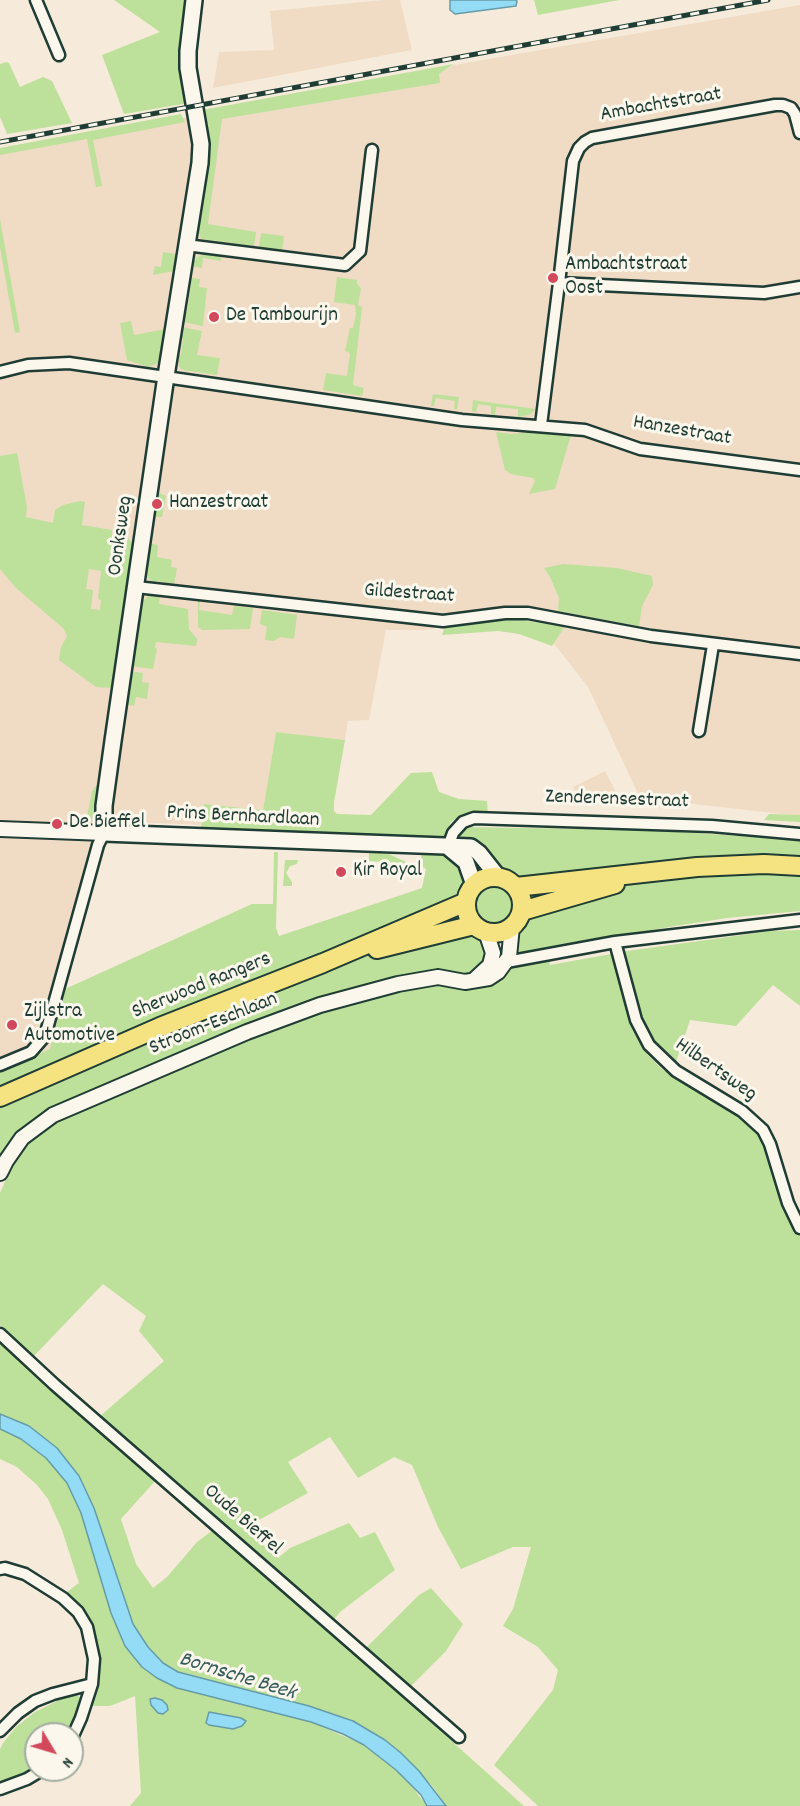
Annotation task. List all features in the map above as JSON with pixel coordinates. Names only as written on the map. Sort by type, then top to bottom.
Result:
[{"type":"main road","name":"Oonksweg","points":[[104,833],[104,806],[201,144],[188,68],[194,0]]},
{"type":"main road","name":"Prins Bernhardlaan","points":[[104,833],[471,848],[479,853],[498,877]]},
{"type":"main road","points":[[448,847],[466,862],[474,885]]},
{"type":"main road","points":[[516,887],[716,866],[800,866]]},
{"type":"main road","points":[[517,919],[522,903],[516,887],[511,882],[498,877],[481,880],[474,885],[467,896],[469,919],[480,929],[503,932],[517,919],[572,897],[645,874]]},
{"type":"main road","name":"Sherwood Rangers","points":[[0,1096],[160,1027],[323,963],[466,902]]},
{"type":"main road","name":"Sherwood Rangers","points":[[323,963],[480,929]]},
{"type":"street","points":[[36,0],[60,55]]},
{"type":"street","name":"Ambachtstraat","points":[[541,425],[573,160],[579,147],[592,138],[775,105],[791,108],[799,126]]},
{"type":"street","points":[[186,245],[345,265],[360,251],[372,150]]},
{"type":"street","points":[[559,283],[764,293],[800,287]]},
{"type":"street","name":"Hanzestraat","points":[[0,372],[28,366],[69,363],[462,420],[585,430],[640,448],[800,470]]},
{"type":"street","name":"Gildestraat","points":[[136,586],[443,621],[505,613],[528,613],[651,636],[800,654]]},
{"type":"street","points":[[699,731],[713,645]]},
{"type":"street","name":"Zenderensestraat","points":[[448,847],[453,833],[463,822],[474,818],[712,826],[800,834]]},
{"type":"street","name":"Prins Bernhardlaan","points":[[0,829],[104,833]]},
{"type":"street","points":[[0,1065],[31,1052],[45,1036],[98,845],[104,833]]},
{"type":"street","points":[[507,962],[517,919]]},
{"type":"street","points":[[490,965],[615,942],[800,920]]},
{"type":"street","points":[[474,981],[490,965],[493,953],[480,929]]},
{"type":"street","name":"Hilbertsweg","points":[[615,942],[636,1020],[649,1046],[676,1071],[742,1111],[763,1130],[770,1144],[788,1203],[800,1228]]},
{"type":"street","name":"Stroom-Eschlaan","points":[[0,1173],[22,1138],[53,1115],[247,1032],[320,1005],[398,984],[438,977],[465,982],[489,978],[507,962]]},
{"type":"street","name":"Oude Bieffel","points":[[0,1334],[55,1385],[459,1737]]},
{"type":"street","points":[[0,1569],[6,1568],[25,1574],[63,1598],[78,1612],[87,1627],[94,1659],[92,1684],[79,1722]]},
{"type":"street","points":[[0,1731],[18,1713],[35,1701],[92,1684]]},
{"type":"street","points":[[0,1789],[24,1780]]},
{"type":"shaded area","points":[[400,0],[412,50],[213,88],[219,52],[274,50],[270,11]]},
{"type":"shaded area","points":[[800,5],[800,816],[640,798],[588,687],[530,613],[425,630],[386,630],[369,720],[348,721],[345,740],[276,732],[263,810],[204,804],[201,825],[111,821],[50,1049],[0,1072],[0,151],[182,118],[222,119],[439,83],[439,74],[454,65]]},
{"type":"shaded area","points":[[605,771],[618,796],[610,800],[578,797],[573,787]]},
{"type":"green space","points":[[114,0],[190,0],[189,103],[124,114],[102,55],[160,32]]},
{"type":"green space","points":[[534,0],[619,0],[538,15]]},
{"type":"green space","points":[[9,63],[20,87],[43,77],[52,81],[72,123],[7,134],[0,117],[0,64]]},
{"type":"green space","points":[[454,64],[439,74],[440,83],[222,119],[208,224],[256,232],[254,246],[201,239],[197,227],[208,146],[202,110]]},
{"type":"green space","points":[[181,114],[185,122],[93,140],[102,186],[96,187],[87,139],[0,155],[0,148]]},
{"type":"green space","points":[[0,219],[20,332],[15,333],[0,247]]},
{"type":"green space","points":[[261,233],[284,236],[282,250],[259,247]]},
{"type":"green space","points":[[163,252],[176,254],[174,271],[153,275],[155,266],[161,267]]},
{"type":"green space","points":[[207,253],[222,255],[221,261],[203,258],[202,268],[191,266],[197,257]]},
{"type":"green space","points":[[337,277],[357,280],[361,288],[358,305],[362,307],[353,385],[364,388],[362,396],[323,390],[326,373],[347,376],[350,353],[345,351],[356,314],[355,305],[334,302]]},
{"type":"green space","points":[[191,278],[200,279],[199,287],[207,288],[203,326],[183,322],[183,314],[187,312],[191,284],[188,281]]},
{"type":"green space","points":[[131,321],[134,335],[166,329],[162,359],[156,364],[148,367],[127,360],[120,323]]},
{"type":"green space","points":[[182,327],[202,331],[197,355],[220,358],[217,375],[182,370],[179,366],[178,356],[181,355],[183,339],[180,336]]},
{"type":"green space","points":[[433,394],[459,397],[457,409],[454,409],[455,401],[436,398],[434,406],[431,406]]},
{"type":"green space","points":[[473,400],[535,410],[529,415],[518,417],[518,409],[496,407],[495,415],[491,414],[491,406],[478,404],[476,412],[472,411]]},
{"type":"green space","points":[[538,431],[571,435],[555,489],[529,494],[535,481],[533,478],[511,474],[505,470],[496,432],[511,434]]},
{"type":"green space","points":[[17,453],[27,507],[26,517],[53,523],[55,510],[63,505],[85,502],[82,525],[112,530],[112,536],[128,538],[134,546],[122,614],[127,618],[120,663],[115,665],[112,688],[96,687],[59,660],[61,647],[67,636],[63,628],[16,588],[0,569],[0,456]],"holes":[[[89,569],[101,571],[98,599],[101,600],[100,610],[91,609],[93,590],[86,589]]]},
{"type":"green space","points":[[157,492],[166,496],[162,517],[153,517]]},
{"type":"green space","points":[[150,543],[158,545],[157,557],[172,560],[171,567],[177,568],[174,584],[157,581],[153,583],[148,578],[146,570]]},
{"type":"green space","points":[[563,564],[617,568],[652,576],[653,585],[642,606],[639,626],[558,611],[559,598],[544,568]]},
{"type":"green space","points":[[160,595],[159,604],[188,609],[189,629],[197,639],[196,646],[156,642],[153,669],[130,666],[142,602],[148,596]]},
{"type":"green space","points":[[198,601],[200,601],[199,610],[232,615],[234,606],[253,608],[250,629],[202,630],[198,627]]},
{"type":"green space","points":[[262,610],[297,615],[294,639],[280,637],[274,641],[265,640],[267,627],[260,624]]},
{"type":"green space","points":[[505,618],[565,626],[552,646],[519,634],[498,631],[442,635],[445,626]]},
{"type":"green space","points":[[130,671],[143,673],[142,682],[149,683],[147,699],[136,697],[134,706],[124,704]]},
{"type":"green space","points":[[276,732],[345,740],[334,802],[334,811],[337,814],[371,815],[411,773],[432,772],[439,792],[459,799],[487,801],[488,815],[463,814],[451,822],[445,835],[439,838],[278,836],[256,830],[234,829],[221,834],[211,834],[201,828],[204,804],[263,810]]},
{"type":"green space","points":[[103,777],[97,816],[85,827],[92,791]]},
{"type":"green space","points":[[769,814],[800,815],[800,822],[764,820]]},
{"type":"green space","points":[[466,827],[650,830],[800,840],[800,858],[519,881],[502,873],[459,841],[461,831]]},
{"type":"green space","points":[[274,852],[278,852],[276,928],[279,936],[422,888],[426,869],[421,866],[421,854],[447,855],[457,859],[467,886],[463,895],[0,1090],[0,1072],[50,1049],[65,989],[252,904],[273,904]]},
{"type":"green space","points":[[369,852],[389,854],[406,864],[369,861]]},
{"type":"green space","points":[[285,860],[298,860],[297,864],[290,866],[286,873],[292,886],[283,886]]},
{"type":"green space","points":[[714,872],[800,874],[800,911],[727,918],[669,927],[523,954],[516,950],[515,937],[524,919],[635,883]]},
{"type":"green space","points":[[495,883],[511,889],[517,905],[511,921],[495,927],[479,921],[473,905],[479,889]]},
{"type":"green space","points":[[800,930],[800,1006],[773,985],[736,1026],[690,1020],[675,1065],[647,1037],[620,952],[771,931]]},
{"type":"green space","points":[[476,931],[489,948],[484,967],[466,977],[422,974],[54,1110],[0,1162],[0,1105],[156,1038],[339,964],[392,949]]},
{"type":"green space","points":[[611,954],[622,985],[633,1030],[647,1054],[663,1070],[752,1125],[763,1137],[783,1198],[800,1236],[800,1806],[538,1806],[494,1765],[553,1690],[558,1670],[538,1647],[503,1626],[513,1609],[531,1547],[513,1547],[461,1569],[438,1527],[412,1465],[394,1457],[358,1478],[330,1437],[288,1462],[308,1493],[246,1527],[278,1558],[290,1548],[349,1523],[360,1538],[375,1532],[395,1570],[340,1612],[333,1621],[99,1417],[164,1361],[139,1331],[146,1316],[103,1284],[32,1358],[0,1325],[0,1193],[15,1159],[33,1137],[51,1124],[244,1038],[357,999],[549,959],[550,965]]},
{"type":"green space","points":[[0,1341],[156,1480],[121,1519],[136,1564],[153,1588],[167,1577],[197,1542],[213,1530],[524,1806],[446,1806],[434,1788],[401,1753],[385,1740],[353,1721],[309,1706],[178,1672],[163,1663],[148,1647],[133,1624],[94,1508],[7,1416],[0,1414]]},
{"type":"green space","points":[[0,1429],[21,1439],[46,1458],[67,1483],[81,1513],[111,1613],[125,1646],[177,1688],[311,1722],[364,1745],[406,1779],[427,1806],[130,1806],[141,1793],[135,1696],[110,1706],[93,1706],[99,1681],[100,1664],[96,1647],[64,1594],[79,1583],[62,1530],[48,1499],[37,1485],[17,1467],[0,1459]],"holes":[[[209,1712],[246,1721],[242,1726],[233,1729],[210,1725]]]},
{"type":"green space","points":[[431,1588],[463,1624],[446,1651],[408,1689],[365,1649],[419,1595]]},
{"type":"green space","points":[[71,1693],[80,1697],[82,1708],[74,1722],[24,1722],[24,1775],[0,1787],[0,1749],[3,1743],[16,1727],[35,1712],[63,1698],[65,1694]]},
{"type":"water","points":[[450,0],[517,1],[516,6],[455,14],[450,10]]},
{"type":"water","points":[[0,1414],[29,1426],[57,1448],[79,1476],[94,1508],[133,1624],[148,1647],[163,1663],[178,1672],[309,1706],[353,1721],[385,1740],[401,1753],[419,1771],[446,1806],[427,1806],[421,1795],[396,1770],[364,1745],[343,1734],[311,1722],[177,1688],[142,1667],[125,1646],[111,1613],[81,1513],[67,1483],[46,1458],[21,1439],[0,1429]]},
{"type":"water","points":[[155,1698],[167,1705],[168,1710],[163,1714],[158,1713],[151,1705],[150,1699]]},
{"type":"water","points":[[209,1712],[246,1721],[242,1726],[233,1729],[209,1725],[206,1723]]},
{"type":"railway","points":[[0,142],[768,0]]},
{"type":"place","name":"Ambachtstraat Oost","points":[[553,278]]},
{"type":"place","name":"De Tambourijn","points":[[214,317]]},
{"type":"place","name":"Hanzestraat","points":[[157,504]]},
{"type":"place","name":"De Bieffel","points":[[57,824]]},
{"type":"place","name":"Kir Royal","points":[[341,872]]},
{"type":"place","name":"Zijlstra Automotive","points":[[12,1025]]},
{"type":"water label","name":"Bornsche Beek","points":[[237,1678]]}]
